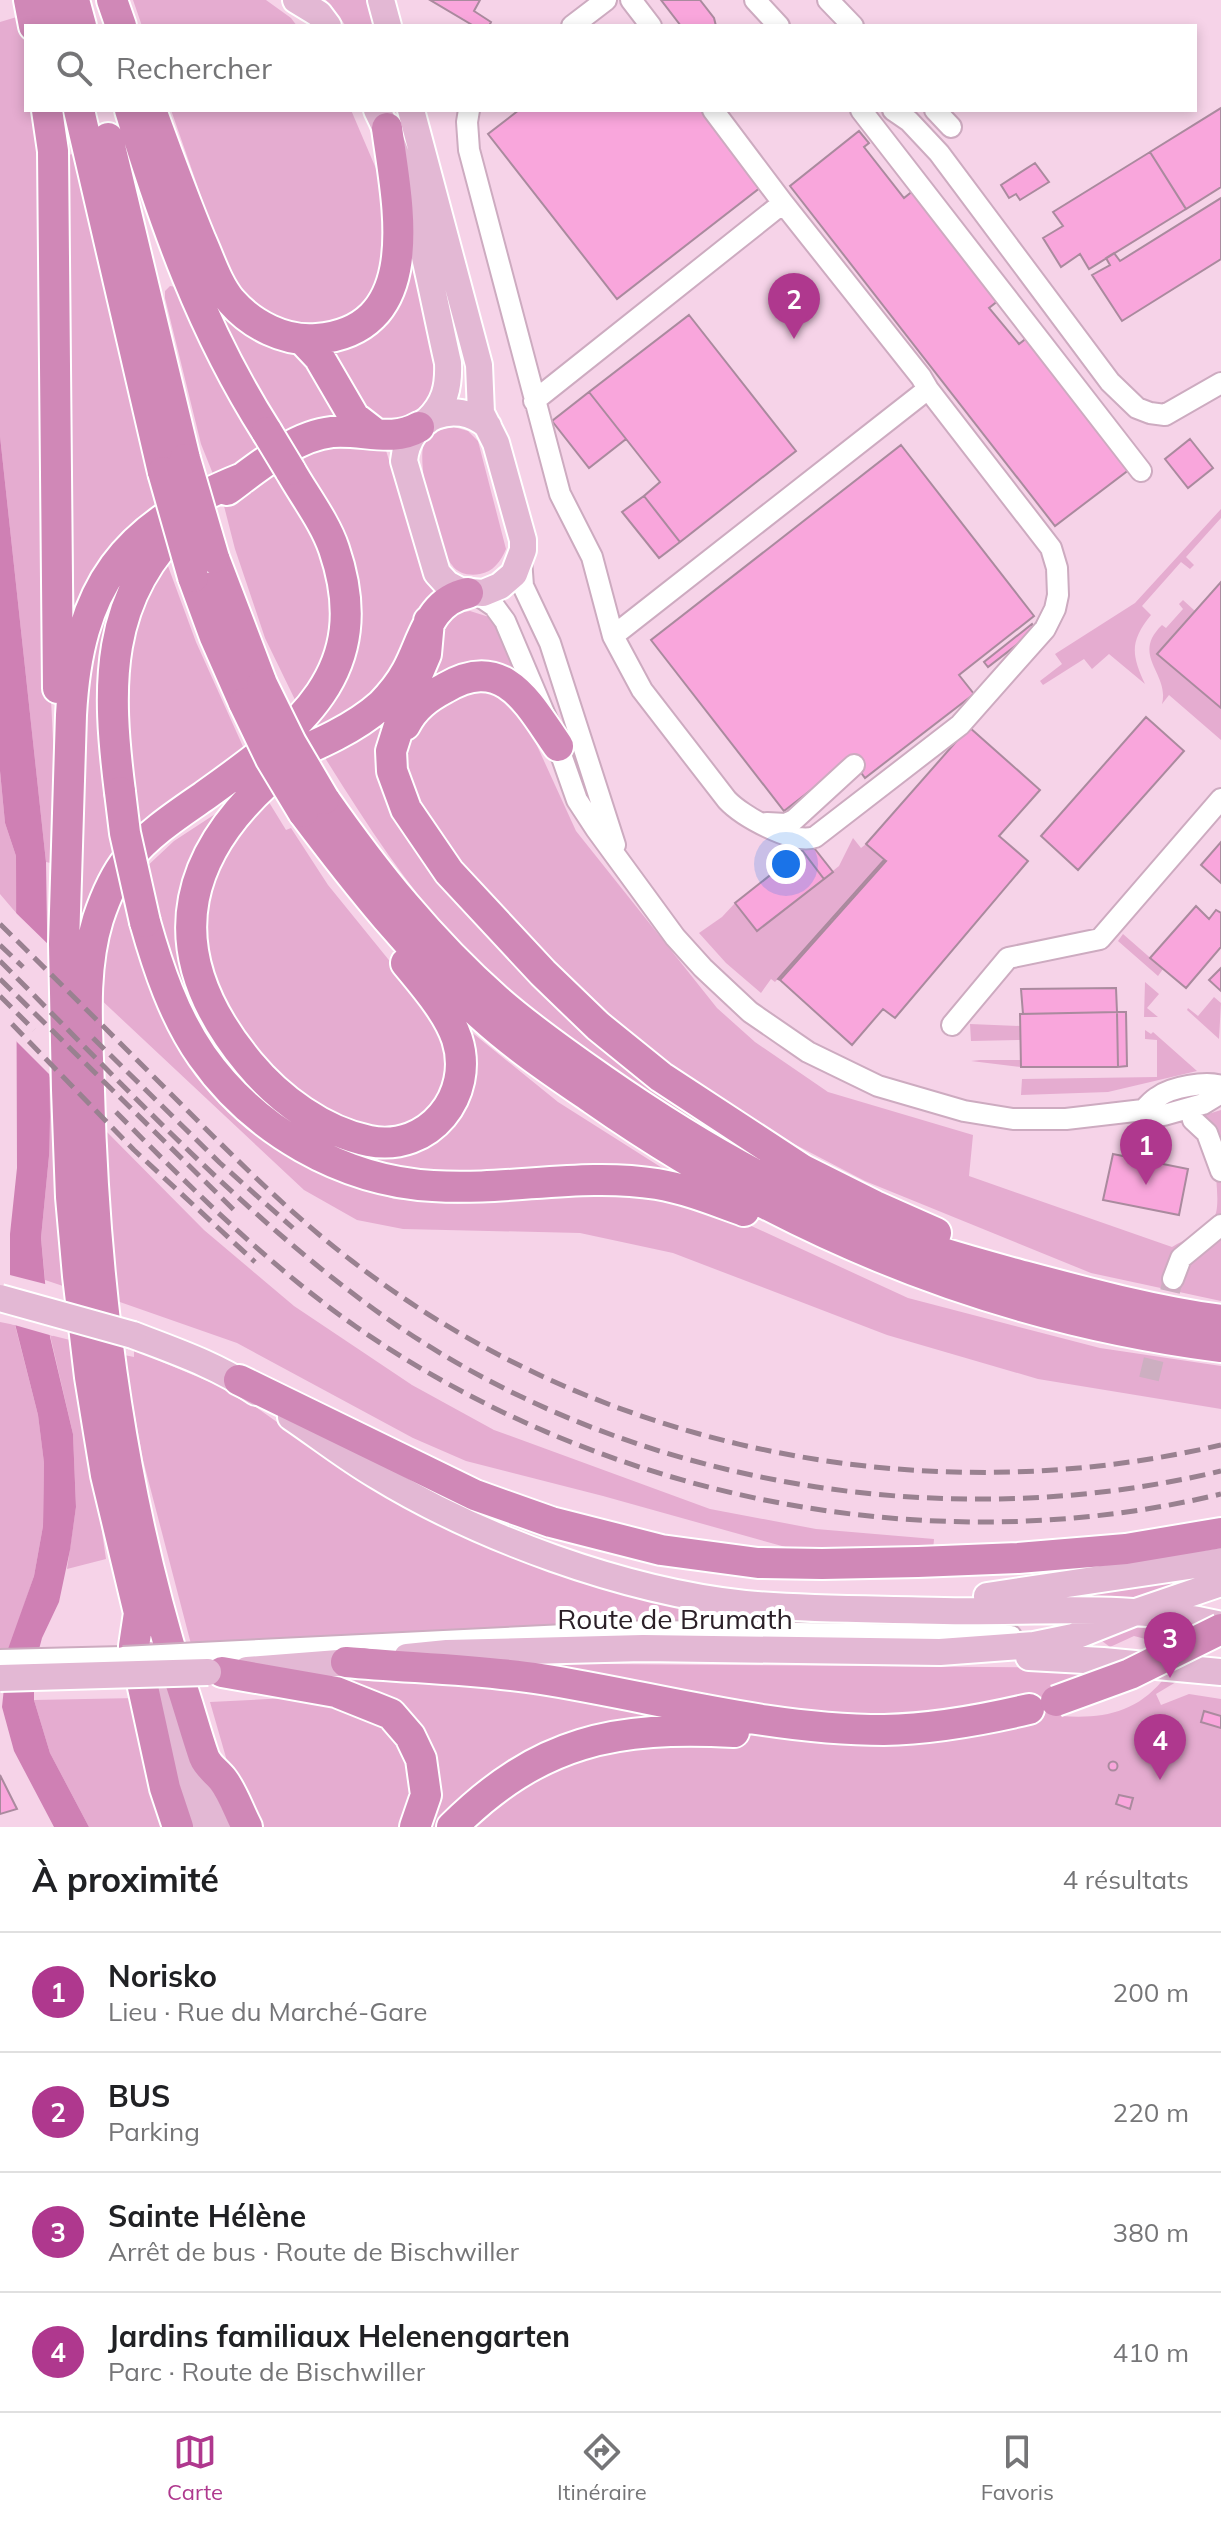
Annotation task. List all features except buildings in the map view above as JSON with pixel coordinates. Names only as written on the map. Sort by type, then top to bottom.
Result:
[{"type":"highway","points":[[98,0],[105,24]]},
{"type":"highway","points":[[112,0],[120,24]]},
{"type":"highway","points":[[48,10],[77,24]]},
{"type":"highway","points":[[47,112],[53,151],[56,614],[66,892],[71,1197],[90,1377],[106,1475],[139,1613],[134,1646],[165,1788],[178,1827]]},
{"type":"highway","points":[[80,112],[204,568],[253,694],[291,743],[314,806],[371,900],[429,964],[482,1017],[559,1076],[678,1157],[725,1184],[927,1277],[997,1300],[1103,1326],[1221,1347]]},
{"type":"highway","points":[[101,112],[174,465]]},
{"type":"highway","points":[[131,112],[156,197],[187,282],[239,388],[333,545],[346,593],[346,632],[338,661],[323,692],[282,736],[140,846],[113,882],[94,934],[87,1000],[96,1231],[108,1345],[136,1510],[164,1629],[206,1762],[224,1781],[247,1827]]},
{"type":"highway","points":[[152,112],[189,213],[216,277],[229,299],[259,325],[303,340],[334,337],[353,330],[371,317],[394,278],[401,227],[382,119]]},
{"type":"highway","points":[[303,340],[319,357],[354,417],[376,434]]},
{"type":"highway","points":[[422,424],[399,436],[328,432],[274,456],[165,540],[139,578],[124,612],[115,648],[112,701],[125,833],[145,922],[173,1003],[200,1053],[220,1079],[280,1133],[328,1160],[374,1176],[431,1186],[614,1180],[657,1184],[702,1195],[833,1247],[889,1262]]},
{"type":"highway","points":[[66,892],[73,677],[81,633],[92,604],[121,558],[146,533],[195,499],[243,478]]},
{"type":"highway","points":[[208,793],[308,749],[363,719],[383,703],[406,673],[429,621],[447,601],[472,593]]},
{"type":"highway","points":[[429,621],[426,654],[409,694],[391,751],[392,771],[406,809],[449,872],[543,973],[598,1026],[661,1077],[803,1170],[931,1230],[989,1266]]},
{"type":"highway","points":[[391,751],[407,720],[425,699],[468,676],[486,675],[519,692],[558,746]]},
{"type":"highway","points":[[308,749],[245,803],[208,853],[192,903],[190,923],[194,957],[207,996],[227,1034],[270,1085],[301,1110],[336,1130],[368,1141],[395,1142],[424,1133],[446,1113],[460,1083],[460,1050],[456,1035],[442,1011],[378,929],[371,900]]},
{"type":"highway","points":[[314,806],[443,948],[497,1000],[559,1049],[689,1138],[783,1189],[885,1234],[989,1266],[1147,1308],[1221,1320]]},
{"type":"highway","points":[[239,1380],[475,1495],[603,1537],[687,1554],[758,1563],[1004,1559],[1126,1549],[1221,1533]]},
{"type":"highway","points":[[452,1827],[512,1775],[579,1744],[632,1732],[698,1730],[847,1739],[925,1735],[1042,1705],[1130,1674],[1215,1625]]},
{"type":"highway","points":[[346,1662],[541,1679],[732,1715],[847,1729],[925,1727],[1042,1705]]},
{"type":"highway","points":[[210,1666],[336,1692],[391,1714],[410,1736],[421,1759],[426,1795],[415,1827]]},
{"type":"main road","points":[[381,0],[387,24]]},
{"type":"main road","points":[[382,119],[415,216],[448,363],[445,399],[407,443],[404,461],[433,564],[447,584],[472,593],[492,590],[508,580],[518,568],[523,540],[496,443],[480,406],[479,365],[412,112]]},
{"type":"main road","points":[[422,424],[445,412],[455,411],[474,415],[488,426]]},
{"type":"main road","name":"Route de Brumath","points":[[0,1298],[133,1335],[182,1354],[239,1380],[376,1475],[496,1534],[641,1585],[713,1599],[784,1606],[980,1612],[1048,1609],[1114,1616]]},
{"type":"main road","name":"Route de Brumath","points":[[877,1609],[1056,1587],[1221,1561]]},
{"type":"main road","points":[[1210,1587],[1196,1605],[1198,1613],[1215,1625]]},
{"type":"main road","name":"Route de Brumath","points":[[0,1678],[346,1662],[447,1653],[643,1648],[940,1652],[1059,1641],[1114,1616],[1210,1587]]},
{"type":"main road","points":[[139,1613],[164,1709],[205,1827]]},
{"type":"main road","points":[[1114,1616],[1215,1625]]},
{"type":"main road","points":[[940,1652],[1103,1661],[1221,1672]]},
{"type":"main road","points":[[206,1762],[229,1827]]},
{"type":"street","points":[[575,24],[606,0]]},
{"type":"street","points":[[631,0],[649,24]]},
{"type":"street","points":[[755,0],[777,24]]},
{"type":"street","points":[[828,0],[851,24]]},
{"type":"street","points":[[469,112],[469,150],[534,401],[564,507],[596,570],[613,636],[642,690],[727,800],[743,814],[780,833],[804,840],[815,837],[960,725],[1045,629],[1057,602],[1058,581],[1051,548],[715,112]]},
{"type":"street","points":[[863,112],[1141,471]]},
{"type":"street","points":[[896,112],[909,121],[939,153],[1110,382],[1137,408],[1165,415],[1221,383]]},
{"type":"street","points":[[937,112],[951,127]]},
{"type":"street","points":[[534,401],[783,203]]},
{"type":"street","points":[[613,636],[928,389]]},
{"type":"street","points":[[521,559],[523,586],[550,643],[619,861]]},
{"type":"street","points":[[472,593],[494,606],[505,621],[558,746],[577,800],[619,861],[675,937],[728,993],[808,1052],[878,1086],[934,1103],[1013,1119],[1066,1119],[1143,1110],[1164,1115],[1216,1098],[1221,1093]]},
{"type":"street","points":[[763,822],[790,823],[807,811],[854,765]]},
{"type":"street","points":[[952,1025],[1008,958],[1106,944],[1221,799]]},
{"type":"street","points":[[1143,1110],[1159,1095],[1197,1084],[1221,1086]]},
{"type":"street","points":[[1190,1108],[1193,1120],[1207,1133],[1221,1171]]},
{"type":"street","points":[[1173,1279],[1181,1258],[1221,1225]]},
{"type":"street","points":[[0,1660],[123,1657],[210,1666],[648,1631],[1019,1636],[1041,1634],[1114,1616],[1221,1577]]},
{"type":"street","points":[[1114,1616],[1221,1643]]},
{"type":"shaded area","points":[[133,0],[266,0],[296,24],[141,24]]},
{"type":"shaded area","points":[[326,0],[367,0],[374,24],[344,24]]},
{"type":"shaded area","points":[[20,16],[24,35],[24,112],[38,112],[51,699],[59,865],[46,862],[0,436],[0,22]]},
{"type":"shaded area","points":[[172,112],[352,112],[380,178],[391,236],[372,297],[347,320],[318,329],[285,325],[253,308],[230,279]]},
{"type":"shaded area","points":[[73,154],[157,514],[75,625],[63,156]]},
{"type":"shaded area","points":[[197,254],[297,351],[346,415],[287,434],[231,341],[209,295]]},
{"type":"shaded area","points":[[413,262],[438,368],[436,385],[423,408],[409,419],[369,419],[327,346]]},
{"type":"shaded area","points":[[170,286],[176,287],[180,293],[261,450],[215,479],[201,444],[165,298],[165,291]]},
{"type":"shaded area","points":[[454,427],[468,431],[478,441],[506,549],[496,565],[480,574],[468,574],[455,568],[440,541],[428,503],[422,464],[426,439],[434,432]]},
{"type":"shaded area","points":[[0,436],[46,862],[50,1116],[41,1238],[50,1337],[73,1434],[76,1507],[59,1602],[42,1638],[34,1668],[34,1700],[50,1753],[89,1827],[54,1827],[14,1751],[2,1707],[8,1649],[34,1576],[43,1526],[44,1463],[38,1415],[14,1320],[10,1274],[10,1234],[17,1168],[16,856],[5,823],[0,771]]},
{"type":"shaded area","points":[[348,445],[385,447],[423,575],[441,593],[362,710],[314,735],[310,729],[334,702],[350,666],[359,626],[359,586],[348,548],[299,462],[317,450]]},
{"type":"shaded area","points":[[274,475],[318,540],[331,581],[329,649],[299,708],[265,638],[224,506]]},
{"type":"shaded area","points":[[1221,509],[1221,518],[1186,557],[1194,565],[1190,569],[1181,562],[1142,606],[1151,615],[1136,640],[1135,656],[1145,684],[1109,654],[1092,669],[1084,659],[1043,685],[1040,681],[1062,664],[1055,654],[1135,603]]},
{"type":"shaded area","points":[[135,556],[103,703],[108,819],[114,855],[75,960],[88,665],[98,621]]},
{"type":"shaded area","points":[[165,558],[196,642],[245,751],[139,829],[124,744],[130,621]]},
{"type":"shaded area","points":[[1183,600],[1195,611],[1157,654],[1221,708],[1221,740],[1169,695],[1162,704],[1161,683],[1150,655],[1150,646],[1162,625],[1166,628],[1183,609],[1179,604]]},
{"type":"shaded area","points":[[470,611],[496,622],[523,682],[433,680],[435,658],[448,623],[456,615]]},
{"type":"shaded area","points":[[469,683],[518,704],[576,831],[717,1008],[755,1042],[828,1092],[973,1135],[969,1176],[1172,1247],[1203,1228],[1216,1213],[1216,1179],[1205,1115],[1221,1110],[1221,1301],[1091,1273],[865,1181],[769,1131],[626,1036],[448,857],[404,782],[406,733]]},
{"type":"shaded area","points":[[387,721],[454,891],[771,1161],[686,1115],[604,1065],[527,1008],[457,941],[385,850],[322,753]]},
{"type":"shaded area","points":[[0,771],[5,823],[16,856],[17,914],[0,894]]},
{"type":"shaded area","points":[[267,799],[286,830],[291,828],[328,885],[431,1012],[453,1067],[429,1121],[377,1135],[299,1098],[221,1008],[200,935],[214,861]]},
{"type":"shaded area","points":[[232,803],[182,911],[264,1094],[424,1147],[464,1026],[558,1102],[678,1178],[391,1177],[244,1101],[174,987],[143,870],[174,841]]},
{"type":"shaded area","points":[[853,838],[861,848],[866,844],[884,860],[775,982],[771,979],[761,993],[726,963],[699,933],[722,917],[735,903],[758,931],[839,866]]},
{"type":"shaded area","points":[[121,893],[154,995],[188,1063],[229,1110],[277,1149],[332,1178],[394,1199],[458,1204],[583,1195],[659,1197],[721,1212],[908,1298],[1100,1348],[1221,1366],[1221,1409],[1038,1379],[887,1335],[673,1253],[580,1233],[403,1229],[357,1220],[304,1190],[97,996],[104,946]]},
{"type":"shaded area","points":[[1123,934],[1163,969],[1158,976],[1118,941]]},
{"type":"shaded area","points":[[1145,982],[1159,994],[1147,1008],[1158,1017],[1144,1017]]},
{"type":"shaded area","points":[[1214,997],[1221,1003],[1219,1039],[1187,1010],[1198,1016]]},
{"type":"shaded area","points":[[970,1024],[1020,1026],[1020,1040],[971,1041]]},
{"type":"shaded area","points":[[1145,1030],[1151,1034],[1153,1032],[1197,1071],[1108,1092],[1021,1095],[1022,1079],[1157,1077],[1157,1040],[1145,1039]]},
{"type":"shaded area","points":[[1020,1060],[1021,1067],[971,1061]]},
{"type":"shaded area","points":[[49,1076],[56,1085],[69,1288],[45,1280],[41,1238],[49,1156]]},
{"type":"shaded area","points":[[103,1128],[204,1230],[294,1306],[412,1385],[494,1430],[710,1509],[816,1529],[934,1539],[933,1551],[789,1548],[466,1461],[413,1438],[237,1343],[117,1301],[105,1201]]},
{"type":"shaded area","points":[[0,1322],[15,1325],[38,1415],[44,1463],[43,1526],[34,1576],[7,1655],[0,1656]]},
{"type":"shaded area","points":[[50,1335],[74,1341],[106,1559],[67,1569],[76,1507],[73,1434]]},
{"type":"shaded area","points":[[134,1350],[236,1393],[356,1478],[598,1585],[651,1601],[726,1613],[725,1623],[652,1621],[191,1644],[143,1460],[124,1355],[134,1357]]},
{"type":"shaded area","points":[[1198,1572],[1202,1579],[1137,1602],[1028,1597]]},
{"type":"shaded area","points":[[1123,1626],[1164,1630],[1153,1641],[1134,1636],[1110,1647],[1094,1635]]},
{"type":"shaded area","points":[[483,1663],[1098,1668],[1097,1677],[1053,1692],[1061,1716],[1076,1717],[1117,1712],[1141,1700],[1162,1681],[1176,1682],[1156,1694],[1161,1705],[1189,1694],[1221,1699],[1221,1827],[246,1827],[210,1702],[307,1697],[342,1682]]},
{"type":"shaded area","points":[[137,1698],[195,1827],[89,1827],[50,1753],[34,1700]]},
{"type":"pier","points":[[13,910],[53,949],[53,1078],[12,1037]]},
{"type":"pier","points":[[6,1274],[49,1285],[53,1336],[11,1324]]},
{"type":"tunnel","points":[[1149,1379],[1173,1279]]},
{"type":"railway","points":[[0,924],[233,1155],[327,1241],[447,1326],[549,1379],[656,1421],[766,1450],[879,1467],[993,1472],[1108,1465],[1221,1445]]},
{"type":"railway","points":[[0,945],[23,967]]},
{"type":"railway","points":[[0,961],[228,1188],[324,1271],[375,1310],[468,1369],[568,1418],[673,1455],[781,1481],[891,1496],[1002,1499],[1113,1491],[1221,1471]]},
{"type":"railway","points":[[0,979],[235,1211]]},
{"type":"railway","points":[[0,996],[34,1030]]},
{"type":"railway","points":[[12,1024],[134,1150],[255,1262]]},
{"type":"railway","points":[[93,1038],[220,1163],[293,1228]]},
{"type":"railway","points":[[116,1112],[260,1251],[355,1326],[451,1386],[553,1435],[660,1473],[770,1501],[883,1517],[996,1522],[1110,1514],[1221,1494]]},
{"type":"place","name":"BUS","points":[[794,339]]},
{"type":"place","name":"Norisko","points":[[1146,1185]]},
{"type":"place","name":"Sainte Hélène","points":[[1170,1678]]},
{"type":"place","name":"Jardins familiaux Helenengarten","points":[[1160,1780]]}]
